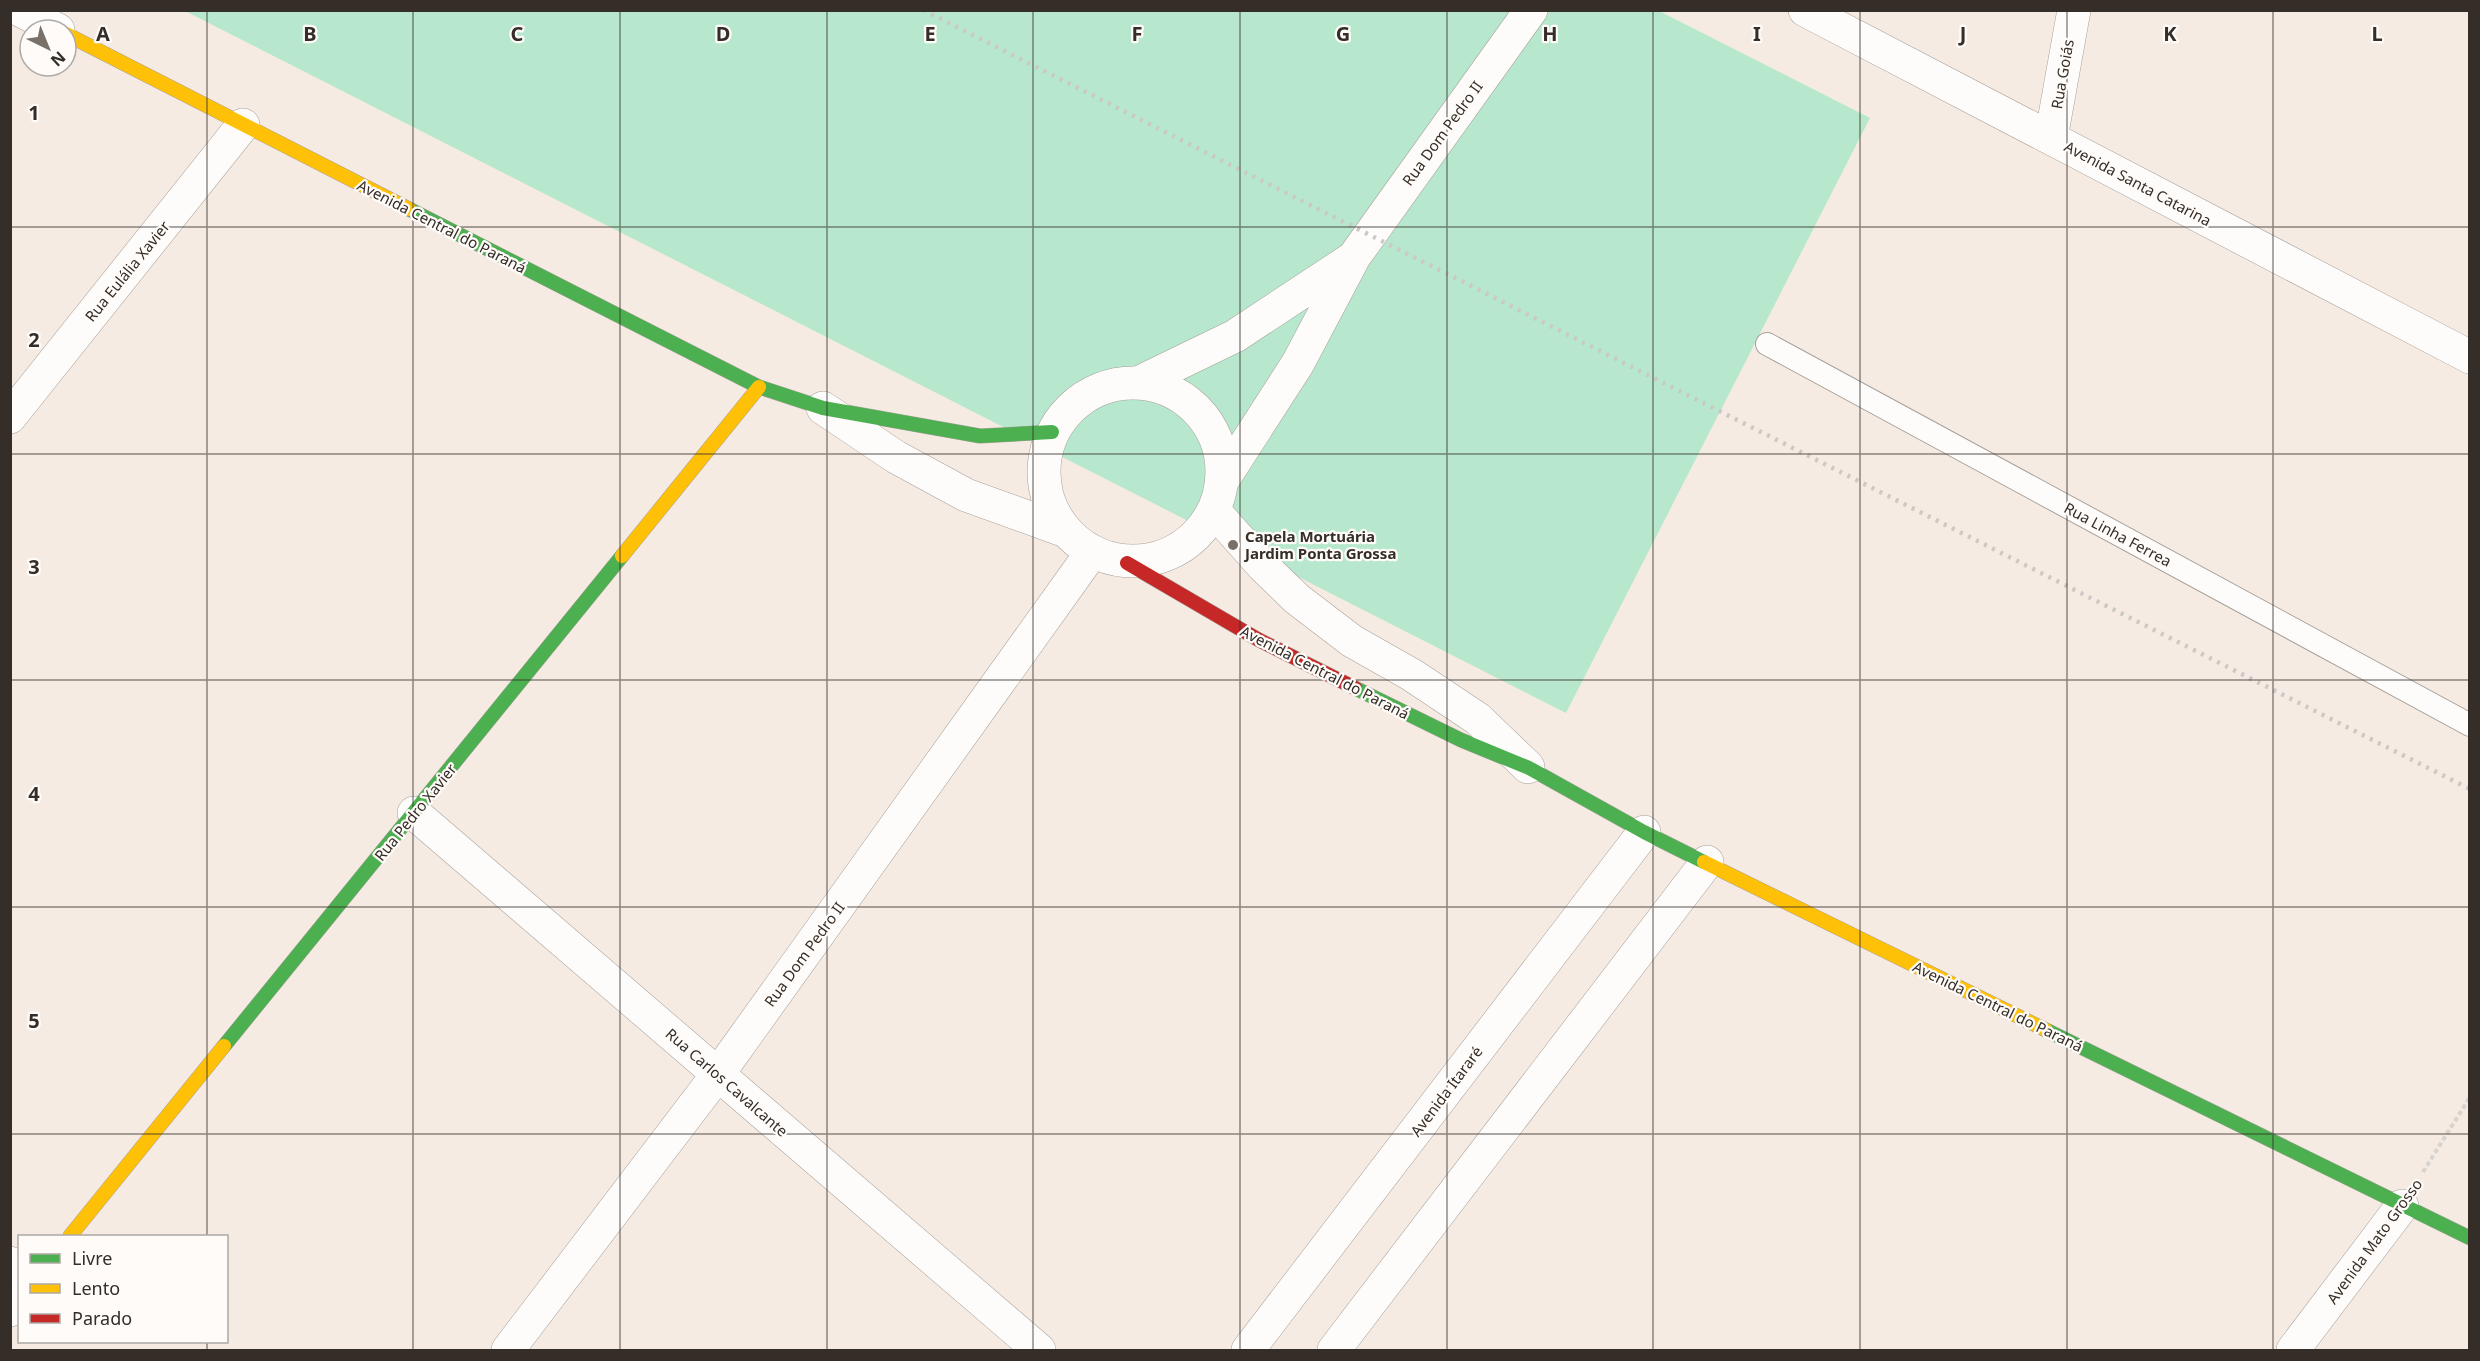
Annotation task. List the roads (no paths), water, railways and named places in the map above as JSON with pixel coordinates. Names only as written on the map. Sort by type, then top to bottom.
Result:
[{"type":"street","points":[[20,10],[35,18]]},
{"type":"street","name":"Rua Dom Pedro II","points":[[1224,478],[1298,363],[1354,257],[1532,10]]},
{"type":"street","name":"Avenida Santa Catarina","points":[[1805,10],[2469,357]]},
{"type":"street","name":"Rua Goiás","points":[[2051,138],[2074,10]]},
{"type":"street","name":"Avenida Central do Paraná","points":[[78,40],[759,387],[823,408],[980,436],[1052,432]]},
{"type":"street","name":"Rua Eulália Xavier","points":[[10,417],[243,126]]},
{"type":"street","name":"Rua Dom Pedro II","points":[[1140,382],[1235,336],[1354,257]]},
{"type":"street","points":[[1140,382],[1174,391],[1202,412],[1219,443],[1224,478],[1215,512],[1193,540],[1162,558],[1127,563],[1092,552],[1063,530],[1047,500],[1043,465],[1052,432],[1074,404],[1105,386],[1140,382]]},
{"type":"street","name":"Rua Pedro Xavier","points":[[71,1235],[759,387]]},
{"type":"street","name":"Avenida Central do Paraná","points":[[823,408],[896,457],[966,495],[1063,530]]},
{"type":"street","name":"Avenida Central do Paraná","points":[[1215,512],[1263,566],[1297,599],[1352,641],[1412,675],[1478,719],[1529,768]]},
{"type":"street","name":"Rua Dom Pedro II","points":[[508,1350],[718,1074],[1092,552]]},
{"type":"street","name":"Avenida Central do Paraná","points":[[1127,563],[1259,640],[1350,687],[1461,741],[1529,768],[1644,832],[2469,1238]]},
{"type":"street","name":"Rua Carlos Cavalcante","points":[[414,813],[1040,1350]]},
{"type":"street","name":"Avenida Itararé","points":[[1248,1350],[1644,832]]},
{"type":"street","points":[[1334,1350],[1707,862]]},
{"type":"street","name":"Avenida Mato Grosso","points":[[2293,1350],[2402,1206]]},
{"type":"lane","name":"Rua Linha Ferrea","points":[[1767,344],[2469,724]]},
{"type":"railway","points":[[923,10],[2470,789]]},
{"type":"place","name":"Capela Mortuária Jardim Ponta Grossa","points":[[1233,545]]}]
